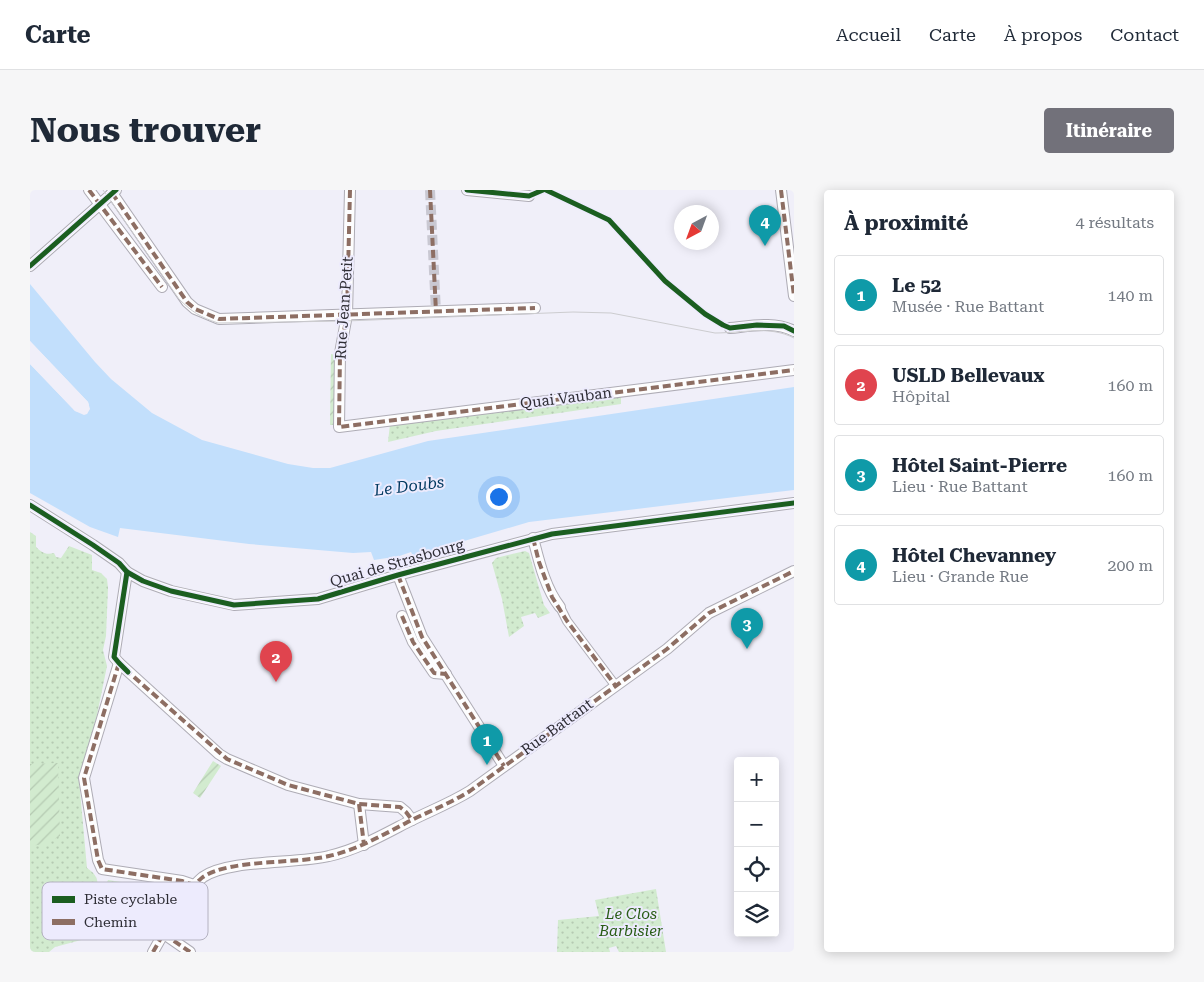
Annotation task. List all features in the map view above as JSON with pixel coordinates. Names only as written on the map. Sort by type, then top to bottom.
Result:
[{"type":"street","points":[[89,190],[162,287]]},
{"type":"street","name":"Rue Jean Petit","points":[[339,427],[340,353],[347,315],[350,190]]},
{"type":"street","points":[[467,190],[529,196]]},
{"type":"street","points":[[781,190],[794,296]]},
{"type":"street","points":[[30,266],[114,192],[184,297],[195,309],[219,319],[535,308]]},
{"type":"street","points":[[730,328],[756,325],[784,326],[794,332]]},
{"type":"street","name":"Quai Vauban","points":[[339,427],[794,370]]},
{"type":"street","name":"Quai de Strasbourg","points":[[30,505],[92,545],[127,572],[144,581],[171,591],[234,605],[318,599],[398,575],[552,534],[794,503]]},
{"type":"street","points":[[533,538],[539,562],[552,597],[615,685]]},
{"type":"street","name":"Rue Battant","points":[[196,882],[217,870],[330,856],[364,845],[448,804],[470,791],[667,649],[709,613],[794,571]]},
{"type":"street","points":[[127,572],[114,657],[118,664],[227,760],[278,782],[359,804],[400,807],[412,820]]},
{"type":"street","points":[[398,575],[422,637],[504,766]]},
{"type":"street","points":[[402,616],[413,642],[434,673],[446,674]]},
{"type":"street","points":[[118,664],[84,778],[98,860],[102,869],[186,882]]},
{"type":"street","points":[[359,804],[364,845]]},
{"type":"street","name":"Rue Battant","points":[[153,952],[160,940]]},
{"type":"street","points":[[173,940],[190,952]]},
{"type":"green space","points":[[331,354],[336,355],[335,425],[330,425]]},
{"type":"green space","points":[[621,397],[621,404],[436,431],[388,442],[390,424]]},
{"type":"green space","points":[[30,532],[36,536],[36,547],[44,553],[54,553],[56,557],[61,558],[69,546],[92,555],[92,570],[101,573],[107,579],[108,588],[106,636],[103,650],[107,666],[97,715],[79,780],[87,868],[93,872],[97,882],[42,882],[42,940],[81,940],[55,947],[49,952],[30,952]]},
{"type":"green space","points":[[525,551],[529,553],[544,605],[550,613],[538,618],[535,613],[521,617],[524,626],[509,637],[502,599],[492,563],[496,558]]},
{"type":"green space","points":[[213,761],[221,766],[200,798],[193,793]]},
{"type":"green space","points":[[58,763],[60,836],[45,844],[30,846],[30,764]]},
{"type":"green space","name":"Le Clos Barbisier","points":[[656,889],[666,952],[619,952],[616,946],[609,948],[610,952],[557,952],[558,920],[599,916],[595,900]]},
{"type":"water","name":"Le Doubs","points":[[30,284],[111,379],[152,413],[202,440],[288,464],[313,468],[330,468],[428,441],[794,387],[794,490],[529,522],[413,556],[411,552],[391,559],[374,560],[371,552],[353,553],[249,544],[120,528],[118,537],[90,527],[30,493],[30,364],[75,411],[87,414],[89,405],[30,341]]},
{"type":"pier","points":[[30,341],[88,402],[90,409],[87,414],[84,415],[75,411],[30,364],[30,362],[77,409],[85,412],[87,408],[86,403],[30,345]]},
{"type":"tunnel","points":[[430,190],[436,312]]},
{"type":"tram line","points":[[103,190],[179,299],[197,314],[218,323],[346,321],[573,312],[611,313],[715,333],[765,331],[785,334],[794,338]]},
{"type":"marked path","points":[[89,190],[162,287]]},
{"type":"marked path","points":[[350,190],[347,315],[340,353],[339,427],[794,370]]},
{"type":"marked path","points":[[430,190],[436,312]]},
{"type":"marked path","points":[[781,190],[794,296]]},
{"type":"marked path","points":[[112,193],[187,302],[195,309],[219,319],[535,308]]},
{"type":"marked path","points":[[533,538],[539,562],[552,597],[567,621],[615,685]]},
{"type":"marked path","points":[[198,882],[215,871],[229,867],[315,858],[349,850],[454,800],[470,791],[667,649],[709,613],[794,571]]},
{"type":"marked path","points":[[398,575],[422,637],[504,766]]},
{"type":"marked path","points":[[402,616],[413,642],[434,673],[446,674]]},
{"type":"marked path","points":[[119,663],[84,778],[98,860],[102,869],[185,882]]},
{"type":"marked path","points":[[125,669],[227,759],[288,785],[359,804],[400,807],[412,820]]},
{"type":"marked path","points":[[359,804],[364,845]]},
{"type":"marked path","points":[[153,952],[160,940]]},
{"type":"marked path","points":[[173,940],[190,952]]},
{"type":"cycle path","points":[[30,266],[116,190]]},
{"type":"cycle path","points":[[467,190],[529,196],[543,190]]},
{"type":"cycle path","points":[[546,190],[609,220],[665,281],[705,314],[723,325],[730,328],[757,325],[784,326],[794,331]]},
{"type":"cycle path","points":[[30,505],[93,545],[119,563],[127,572],[143,581],[171,591],[234,605],[318,599],[398,575],[552,534],[794,503]]},
{"type":"cycle path","points":[[127,572],[114,657],[128,672]]},
{"type":"place","name":"Hôtel Chevanney","points":[[765,246]]},
{"type":"place","name":"Hôtel Saint-Pierre","points":[[747,649]]},
{"type":"place","name":"USLD Bellevaux","points":[[276,682]]},
{"type":"place","name":"Le 52","points":[[487,765]]}]
